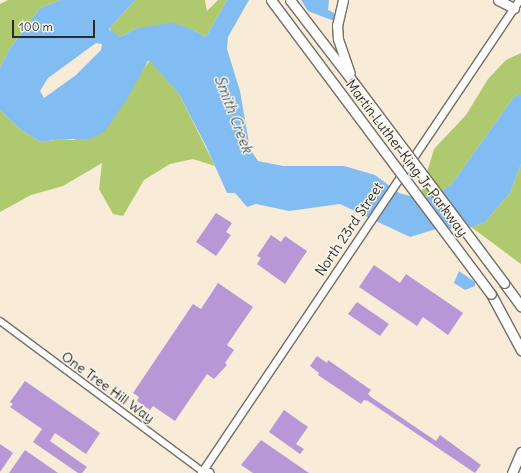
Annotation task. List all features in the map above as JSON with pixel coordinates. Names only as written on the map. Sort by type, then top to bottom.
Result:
[{"type":"highway","name":"Martin Luther King Jr Parkway","points":[[271,0],[521,332]]},
{"type":"highway","name":"Martin Luther King Jr Parkway","points":[[290,0],[521,306]]},
{"type":"highway","points":[[344,0],[337,25],[338,39],[354,84]]},
{"type":"highway","points":[[498,0],[514,8]]},
{"type":"highway","points":[[507,0],[514,8]]},
{"type":"highway","points":[[491,294],[521,350]]},
{"type":"highway","points":[[512,473],[521,452]]},
{"type":"main road","name":"North 23rd Street","points":[[204,472],[519,0]]},
{"type":"street","name":"One Tree Hill Way","points":[[0,321],[204,472]]},
{"type":"green space","points":[[8,0],[61,0],[40,8],[9,50],[0,68],[0,4]]},
{"type":"green space","points":[[135,0],[205,0],[207,11],[218,0],[227,0],[206,37],[189,28],[137,28],[120,37],[111,32],[110,28]]},
{"type":"green space","points":[[521,53],[521,93],[514,97],[451,185],[430,197],[420,196],[434,149],[466,115],[488,79],[506,60]]},
{"type":"green space","points":[[150,60],[179,94],[215,166],[193,159],[170,164],[144,180],[123,216],[113,214],[99,189],[102,163],[63,186],[31,195],[0,212],[0,110],[21,130],[41,142],[62,139],[74,140],[129,96],[135,81]]},
{"type":"green space","points":[[521,164],[521,264],[471,227],[485,222],[510,193]]},
{"type":"water","name":"Smith Creek","points":[[61,0],[135,0],[109,29],[120,37],[137,28],[171,23],[189,28],[206,37],[227,0],[249,0],[228,37],[227,49],[240,91],[250,149],[258,161],[283,166],[344,166],[375,175],[399,193],[410,196],[430,197],[451,185],[514,97],[521,93],[521,164],[510,193],[485,222],[469,228],[436,229],[410,237],[340,204],[289,211],[256,204],[247,207],[235,193],[227,193],[206,146],[179,94],[150,61],[148,61],[129,96],[105,131],[90,139],[62,139],[41,142],[21,130],[0,110],[0,68],[9,50],[40,8]],"holes":[[[96,43],[102,44],[101,50],[76,75],[44,98],[40,91],[48,78]]]},
{"type":"water","points":[[301,0],[329,0],[328,10],[334,13],[334,21],[308,11]]},
{"type":"water","points":[[459,271],[475,282],[475,286],[465,290],[454,283]]},
{"type":"building","points":[[216,213],[232,223],[226,232],[231,235],[216,256],[196,242]]},
{"type":"building","points":[[271,235],[281,242],[285,236],[307,251],[285,284],[257,264],[261,258],[257,256]]},
{"type":"building","points":[[374,265],[400,283],[406,274],[463,313],[448,335],[423,317],[417,326],[359,287]]},
{"type":"building","points":[[218,283],[253,307],[227,345],[234,350],[225,363],[227,365],[214,379],[207,374],[175,421],[153,406],[150,410],[137,401],[139,397],[133,393],[193,304],[201,309]]},
{"type":"building","points":[[357,302],[389,324],[380,336],[348,314]]},
{"type":"building","points":[[317,356],[327,363],[328,360],[371,390],[368,394],[371,397],[436,441],[440,435],[481,465],[475,473],[368,401],[364,400],[361,404],[318,375],[319,373],[310,366]]},
{"type":"building","points":[[25,381],[100,433],[86,454],[55,433],[50,441],[87,467],[82,473],[78,473],[33,442],[42,429],[10,407],[13,404],[10,402]]},
{"type":"building","points":[[284,410],[308,427],[296,444],[304,449],[300,454],[269,432]]},
{"type":"building","points":[[261,440],[309,473],[253,473],[241,465]]},
{"type":"building","points":[[0,444],[13,453],[0,472]]},
{"type":"building","points":[[25,450],[45,464],[58,473],[9,473]]}]
